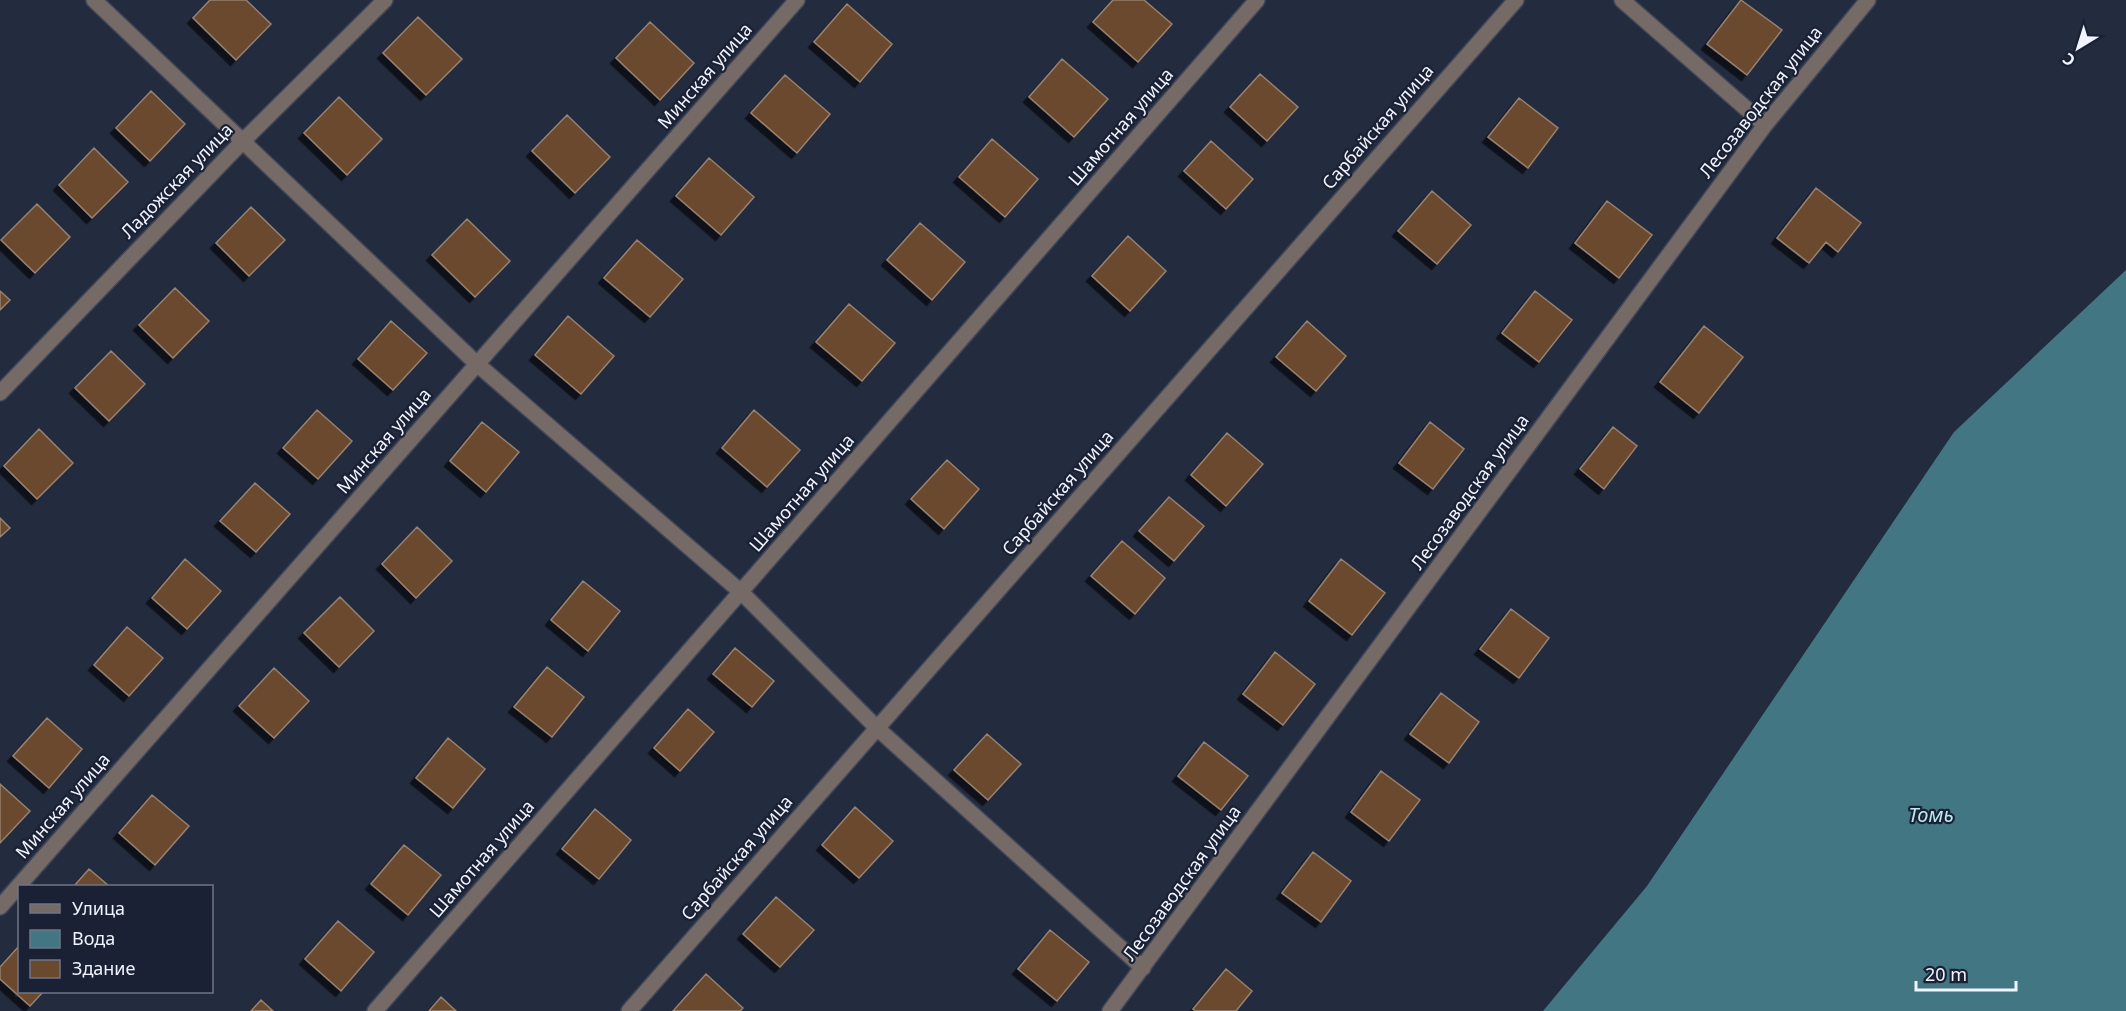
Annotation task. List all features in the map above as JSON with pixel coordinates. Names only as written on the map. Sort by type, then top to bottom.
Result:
[{"type":"street","points":[[94,0],[477,364],[741,592],[877,728],[1143,968]]},
{"type":"street","name":"Ладожская улица","points":[[0,393],[243,141],[385,0]]},
{"type":"street","name":"Минская улица","points":[[19,885],[797,0]]},
{"type":"street","name":"Шамотная улица","points":[[375,1011],[1257,0]]},
{"type":"street","name":"Сарбайская улица","points":[[629,1011],[1516,0]]},
{"type":"street","points":[[1622,0],[1765,124]]},
{"type":"street","name":"Лесозаводская улица","points":[[1110,1011],[1765,124],[1868,0]]},
{"type":"street","name":"Минская улица","points":[[0,907],[18,887]]},
{"type":"water","name":"Томь","points":[[2126,270],[2126,1011],[1543,1011],[1647,886],[1954,432]]},
{"type":"building","points":[[210,0],[246,0],[271,24],[236,60],[193,18]]},
{"type":"building","points":[[1113,0],[1144,0],[1172,24],[1138,62],[1093,22]]},
{"type":"building","points":[[1741,0],[1782,30],[1747,75],[1707,44]]},
{"type":"building","points":[[847,4],[892,44],[860,82],[814,42]]},
{"type":"building","points":[[418,17],[462,59],[426,95],[383,53]]},
{"type":"building","points":[[650,22],[694,63],[660,100],[616,58]]},
{"type":"building","points":[[1062,59],[1108,99],[1074,137],[1029,97]]},
{"type":"building","points":[[1260,74],[1298,107],[1267,141],[1230,107]]},
{"type":"building","points":[[785,75],[830,114],[797,153],[751,113]]},
{"type":"building","points":[[151,91],[185,124],[150,161],[116,128]]},
{"type":"building","points":[[339,97],[382,139],[347,175],[304,133]]},
{"type":"building","points":[[1519,98],[1558,128],[1528,168],[1488,137]]},
{"type":"building","points":[[567,115],[610,157],[575,193],[532,151]]},
{"type":"building","points":[[992,139],[1038,179],[1005,217],[959,177]]},
{"type":"building","points":[[1211,141],[1253,179],[1226,209],[1184,171]]},
{"type":"building","points":[[94,148],[128,182],[92,218],[59,185]]},
{"type":"building","points":[[709,158],[754,197],[721,235],[676,196]]},
{"type":"building","points":[[1816,188],[1861,223],[1838,252],[1826,242],[1809,263],[1777,238]]},
{"type":"building","points":[[1432,191],[1471,225],[1437,264],[1398,231]]},
{"type":"building","points":[[1607,201],[1652,235],[1619,278],[1575,243]]},
{"type":"building","points":[[37,204],[70,237],[35,273],[1,240]]},
{"type":"building","points":[[251,207],[285,240],[249,276],[216,243]]},
{"type":"building","points":[[467,219],[510,261],[475,297],[432,255]]},
{"type":"building","points":[[920,223],[965,262],[932,300],[887,260]]},
{"type":"building","points":[[1128,236],[1166,271],[1130,311],[1092,276]]},
{"type":"building","points":[[637,240],[683,279],[650,317],[604,278]]},
{"type":"building","points":[[175,288],[209,321],[173,358],[139,325]]},
{"type":"building","points":[[0,291],[10,300],[0,310]]},
{"type":"building","points":[[1535,291],[1572,320],[1539,362],[1502,333]]},
{"type":"building","points":[[849,304],[895,343],[862,381],[816,342]]},
{"type":"building","points":[[568,316],[614,356],[581,394],[535,355]]},
{"type":"building","points":[[391,321],[427,353],[393,390],[358,359]]},
{"type":"building","points":[[1307,321],[1346,356],[1316,391],[1276,357]]},
{"type":"building","points":[[1704,326],[1743,357],[1699,413],[1660,382]]},
{"type":"building","points":[[111,351],[145,384],[109,421],[75,388]]},
{"type":"building","points":[[317,410],[352,441],[318,479],[283,448]]},
{"type":"building","points":[[754,410],[800,450],[767,487],[722,448]]},
{"type":"building","points":[[482,422],[519,452],[486,492],[450,461]]},
{"type":"building","points":[[1430,422],[1464,449],[1433,489],[1399,463]]},
{"type":"building","points":[[1613,427],[1637,446],[1604,489],[1580,469]]},
{"type":"building","points":[[39,429],[73,463],[37,499],[4,466]]},
{"type":"building","points":[[1227,433],[1263,464],[1226,506],[1191,475]]},
{"type":"building","points":[[947,460],[979,489],[944,529],[911,499]]},
{"type":"building","points":[[255,483],[290,514],[256,552],[220,521]]},
{"type":"building","points":[[1169,497],[1204,526],[1174,561],[1139,531]]},
{"type":"building","points":[[0,518],[10,528],[0,537]]},
{"type":"building","points":[[417,527],[452,561],[416,598],[382,564]]},
{"type":"building","points":[[1122,541],[1165,578],[1135,614],[1091,576]]},
{"type":"building","points":[[185,559],[221,591],[187,629],[152,598]]},
{"type":"building","points":[[1341,559],[1385,593],[1352,635],[1309,601]]},
{"type":"building","points":[[583,581],[620,611],[588,651],[551,620]]},
{"type":"building","points":[[340,597],[374,631],[339,667],[304,633]]},
{"type":"building","points":[[1511,609],[1549,638],[1519,678],[1480,649]]},
{"type":"building","points":[[127,627],[163,658],[129,696],[94,665]]},
{"type":"building","points":[[735,648],[774,681],[752,707],[713,674]]},
{"type":"building","points":[[1275,652],[1315,684],[1283,725],[1243,694]]},
{"type":"building","points":[[547,667],[584,697],[552,737],[514,707]]},
{"type":"building","points":[[274,668],[309,701],[274,738],[239,706]]},
{"type":"building","points":[[1441,693],[1479,722],[1449,763],[1410,734]]},
{"type":"building","points":[[688,709],[714,732],[680,771],[654,748]]},
{"type":"building","points":[[47,718],[82,749],[49,788],[13,756]]},
{"type":"building","points":[[987,734],[1021,764],[988,800],[954,770]]},
{"type":"building","points":[[448,738],[485,769],[453,808],[416,778]]},
{"type":"building","points":[[1204,742],[1248,776],[1221,810],[1178,776]]},
{"type":"building","points":[[1381,771],[1420,800],[1389,841],[1351,812]]},
{"type":"building","points":[[0,784],[30,811],[0,843]]},
{"type":"building","points":[[152,795],[189,826],[155,865],[119,833]]},
{"type":"building","points":[[855,807],[893,841],[859,878],[822,845]]},
{"type":"building","points":[[595,809],[631,840],[599,879],[562,849]]},
{"type":"building","points":[[404,845],[441,875],[408,915],[371,884]]},
{"type":"building","points":[[1313,852],[1351,881],[1321,922],[1282,893]]},
{"type":"building","points":[[89,869],[108,885],[75,885]]},
{"type":"building","points":[[776,897],[814,930],[780,967],[743,934]]},
{"type":"building","points":[[338,921],[374,952],[341,991],[305,959]]},
{"type":"building","points":[[1050,930],[1089,962],[1057,1001],[1018,969]]},
{"type":"building","points":[[18,947],[18,993],[42,993],[30,1006],[0,979],[0,967]]},
{"type":"building","points":[[1226,969],[1252,991],[1236,1011],[1196,1011],[1193,1009]]},
{"type":"building","points":[[706,974],[743,1008],[740,1011],[673,1011]]},
{"type":"building","points":[[441,997],[456,1011],[429,1011]]},
{"type":"building","points":[[261,1000],[273,1011],[251,1011]]}]
